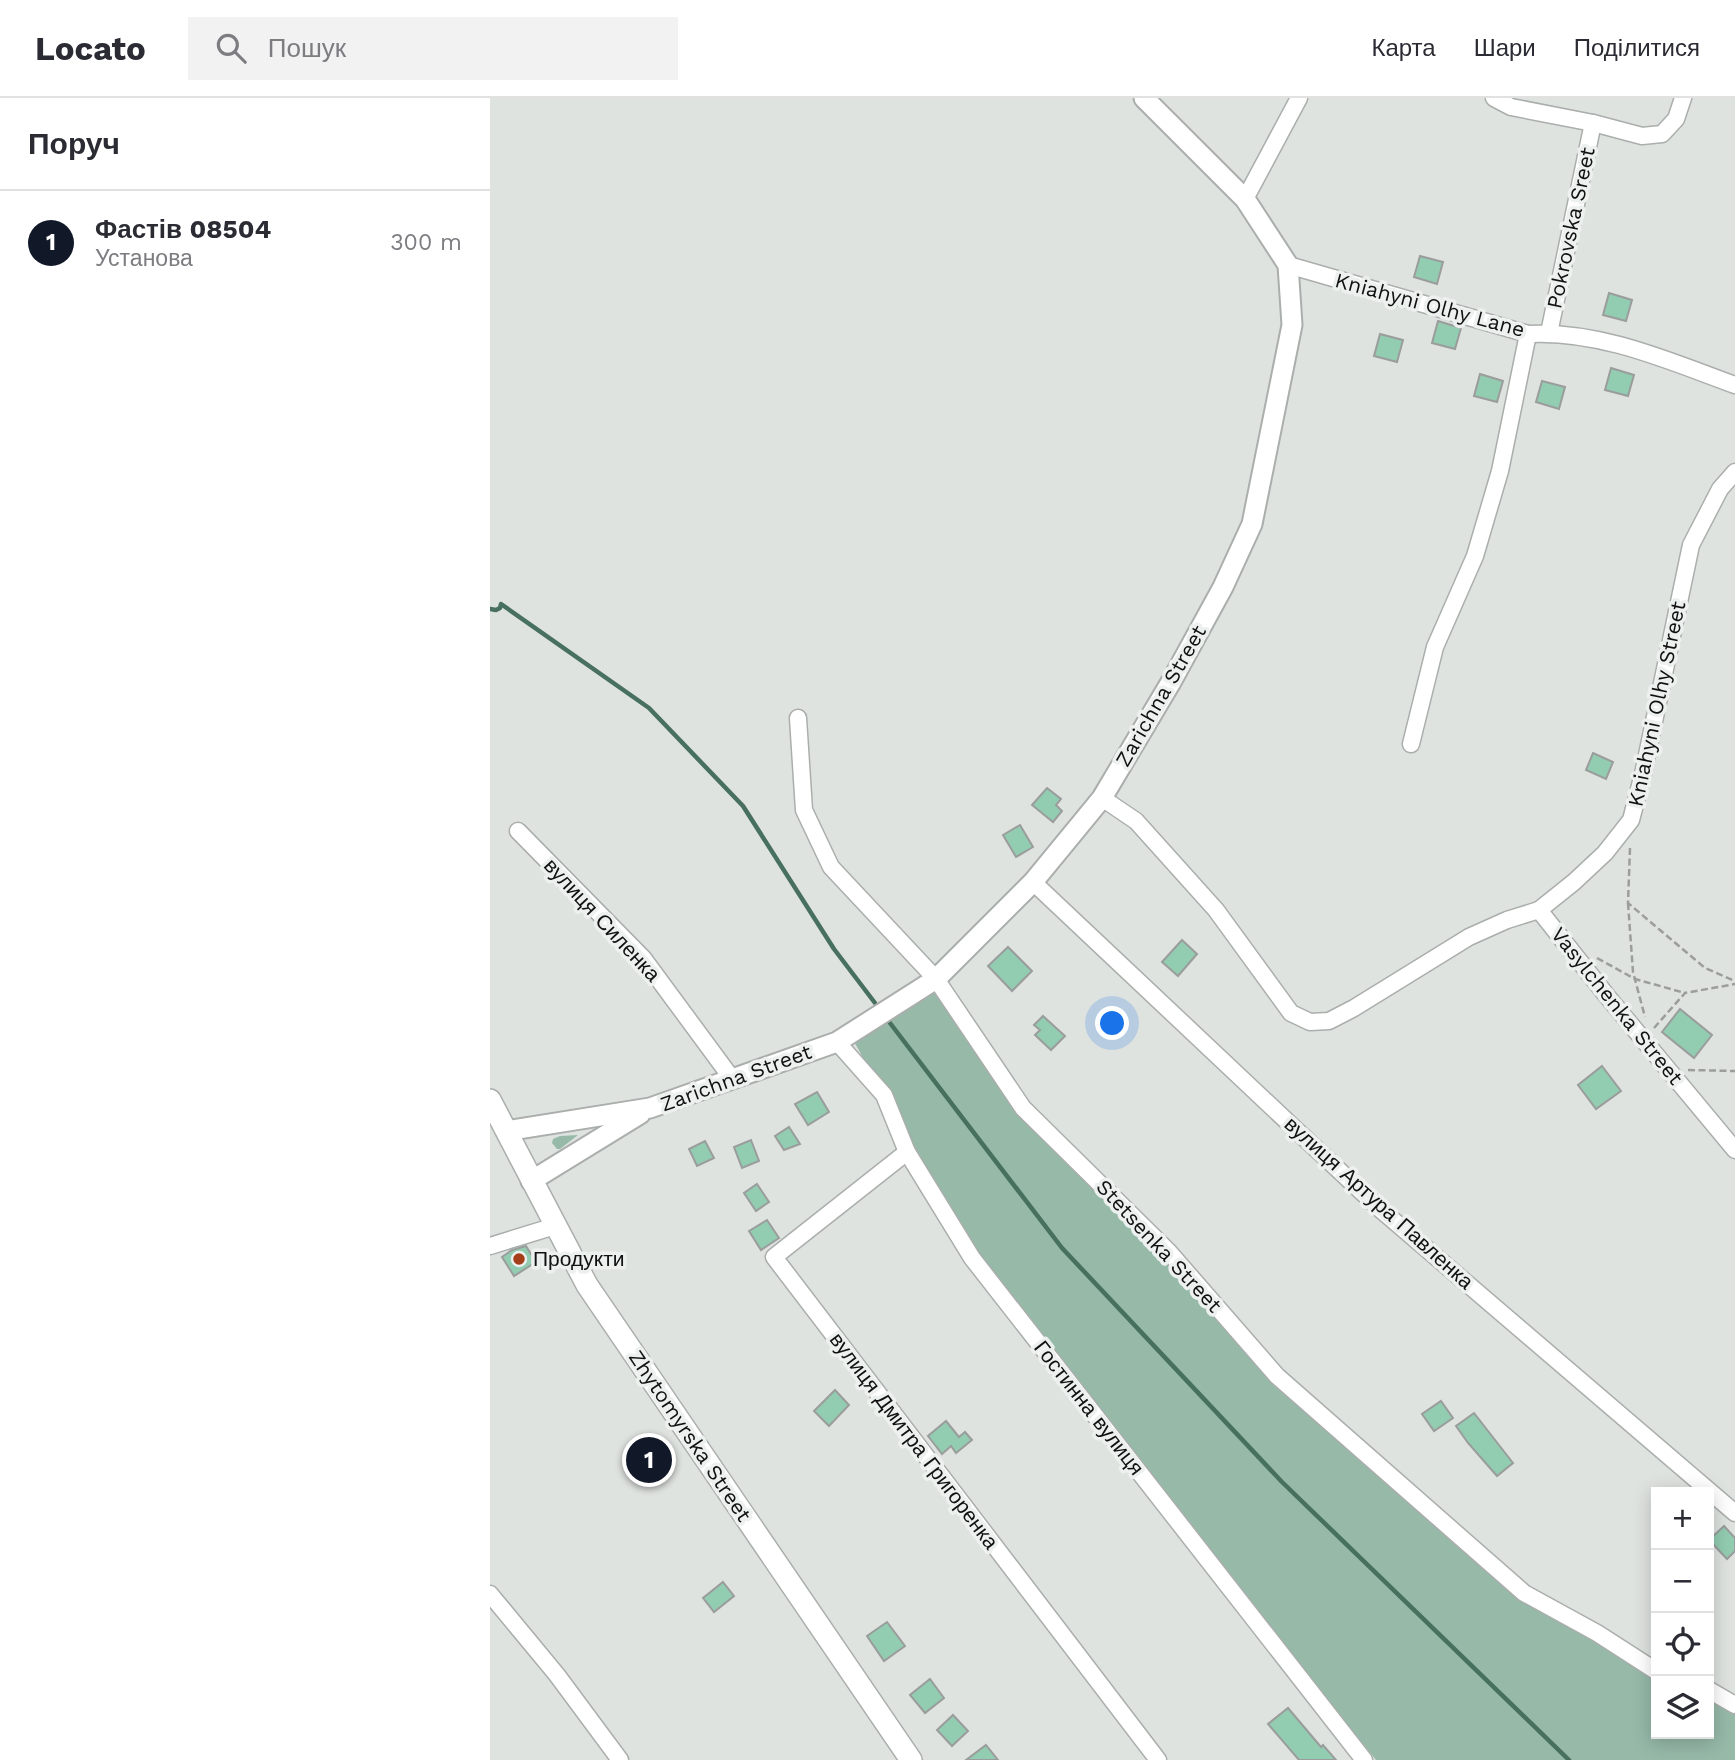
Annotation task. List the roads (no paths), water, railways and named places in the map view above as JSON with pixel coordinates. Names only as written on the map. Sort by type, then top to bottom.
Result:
[{"type":"main road","name":"Zhytomyrska Street","points":[[490,1100],[587,1285],[911,1760]]},
{"type":"street","name":"Zarichna Street","points":[[506,1131],[650,1108],[837,1042],[936,979],[1033,882],[1102,798],[1171,682],[1223,587],[1252,524],[1292,325],[1287,265],[1245,199],[1144,98]]},
{"type":"street","points":[[1245,199],[1298,98]]},
{"type":"street","name":"Pokrovska Sreet","points":[[1494,98],[1511,107],[1593,123],[1642,136],[1661,134],[1676,119],[1684,98]]},
{"type":"street","name":"Pokrovska Sreet","points":[[1549,332],[1593,123]]},
{"type":"street","name":"Kniahyni Olhy Lane","points":[[1287,265],[1528,334],[1549,332],[1625,345],[1735,385]]},
{"type":"street","points":[[1410,744],[1436,647],[1475,556],[1500,471],[1528,334]]},
{"type":"street","name":"Kniahyni Olhy Street","points":[[1539,909],[1605,853],[1631,820],[1691,545],[1720,489],[1735,472]]},
{"type":"street","name":"Stetsenka Street","points":[[798,718],[803,810],[831,867],[936,979],[1023,1108],[1169,1252],[1277,1376],[1524,1592],[1597,1633],[1651,1668]]},
{"type":"street","name":"Vasylchenka Street","points":[[1102,798],[1136,821],[1216,910],[1291,1013],[1310,1022],[1329,1021],[1469,937],[1539,909],[1654,1054],[1735,1150]]},
{"type":"street","name":"вулиця Силенка","points":[[518,831],[643,958],[733,1080]]},
{"type":"street","name":"вулиця Артура Павленка","points":[[1033,882],[1380,1209],[1735,1513]]},
{"type":"street","name":"Гостинна вулиця","points":[[837,1042],[884,1094],[907,1152],[972,1258],[1364,1760]]},
{"type":"street","name":"Zarichna Street","points":[[531,1181],[650,1108]]},
{"type":"street","name":"вулиця Дмитра Григоренка","points":[[907,1152],[774,1257],[1158,1760]]},
{"type":"street","points":[[490,1246],[555,1226]]},
{"type":"street","points":[[490,1594],[557,1675],[620,1760]]},
{"type":"street","points":[[1714,1693],[1735,1705]]},
{"type":"waterway","points":[[490,609],[496,610],[501,604],[649,708],[743,806],[834,949],[875,1003]]},
{"type":"waterway","points":[[890,1023],[1062,1248],[1282,1482],[1569,1760]]},
{"type":"place","name":"Продукти","points":[[519,1259]]},
{"type":"place","name":"Фастів 08504","points":[[649,1460]]}]
